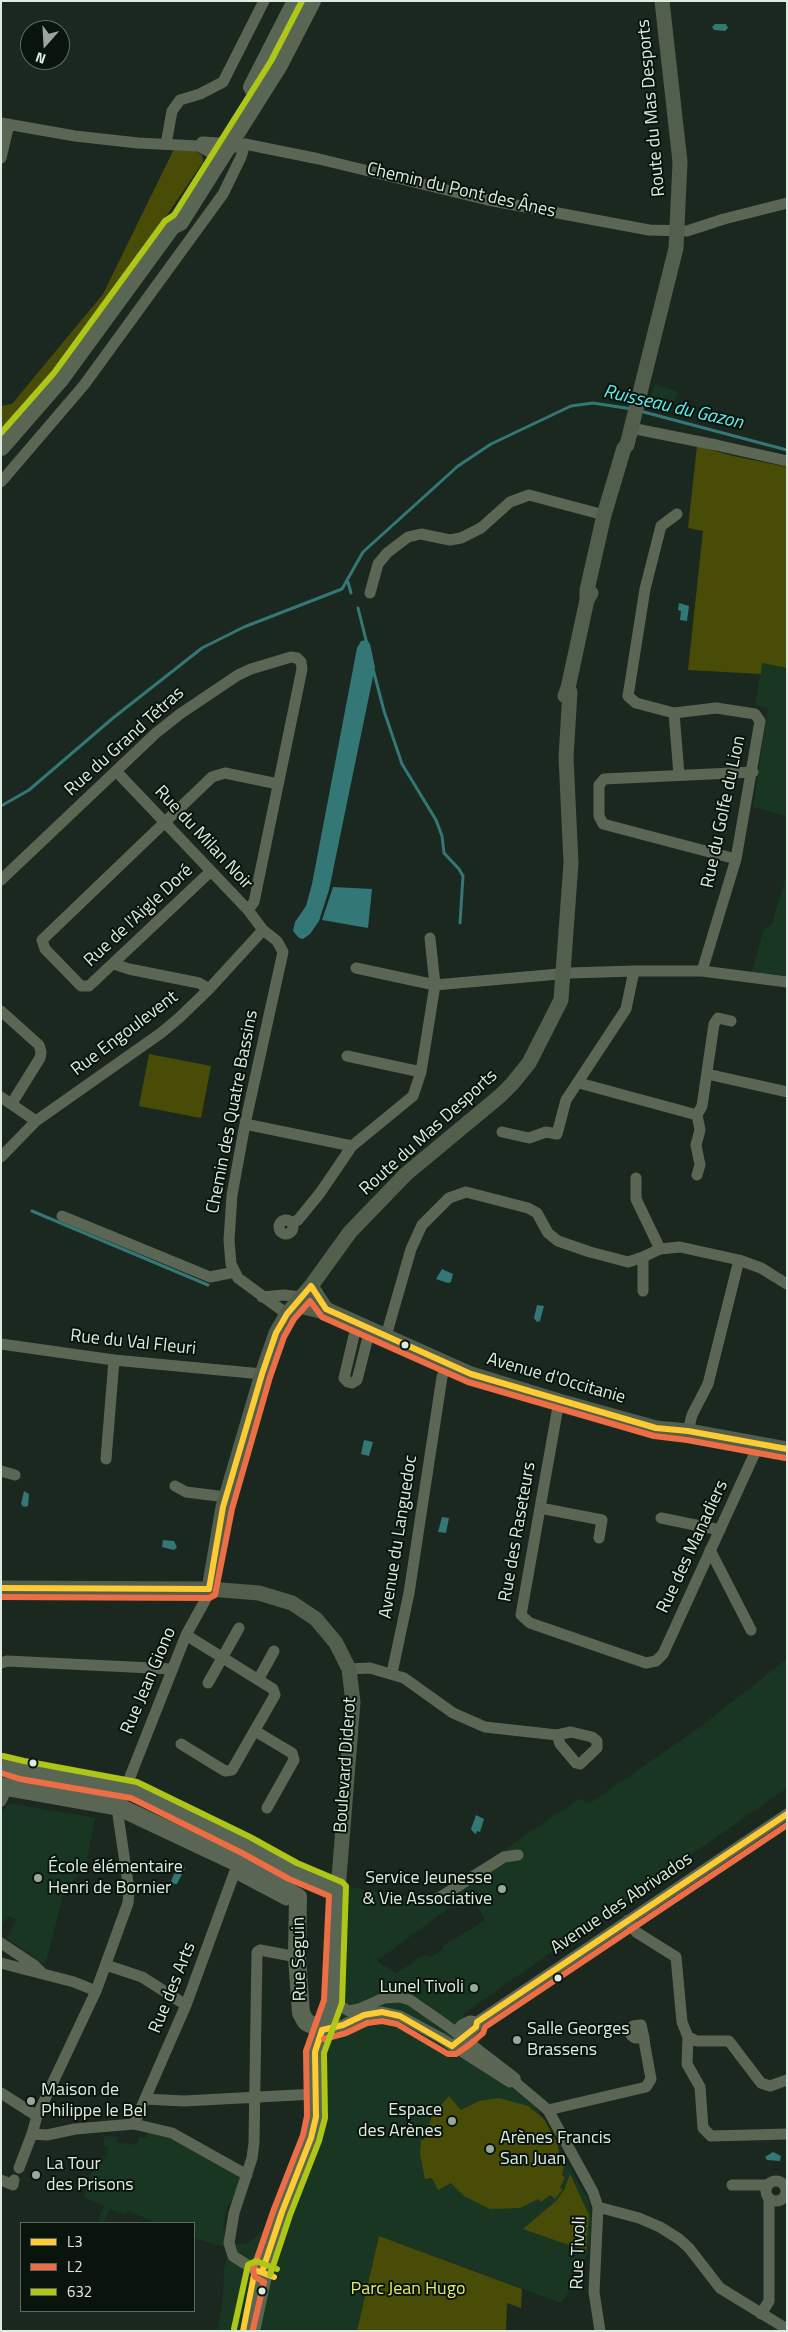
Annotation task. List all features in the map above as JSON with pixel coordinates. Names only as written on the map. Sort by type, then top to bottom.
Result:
[{"type":"main road","points":[[223,144],[296,1]]},
{"type":"main road","points":[[1,448],[61,378],[172,226],[171,220],[279,65],[312,1]]},
{"type":"main road","points":[[1,1764],[22,1770],[126,1787],[246,1845],[293,1871],[338,1890]]},
{"type":"main road","points":[[119,1807],[126,1787]]},
{"type":"main road","points":[[3,1792],[119,1807],[236,1868]]},
{"type":"main road","name":"Rue Seguin","points":[[236,1868],[298,1897],[297,1957],[301,2013],[306,2022],[322,2030]]},
{"type":"main road","name":"Boulevard Diderot","points":[[259,2271],[311,2138],[316,2117],[315,2052],[332,2002],[338,1890]]},
{"type":"main road","points":[[243,2331],[259,2271]]},
{"type":"main road","points":[[251,2331],[259,2271]]},
{"type":"street","points":[[166,144],[172,111],[180,100],[200,94],[223,82],[264,1]]},
{"type":"street","name":"Route du Mas Desports","points":[[208,1589],[226,1497],[276,1333],[298,1300],[350,1232],[406,1174],[500,1096],[529,1063],[561,1000],[566,916],[563,910],[566,850],[557,739],[563,726],[568,688],[587,600],[587,590],[609,516],[626,469],[629,450],[627,445],[676,248],[678,232],[680,162],[662,1]]},
{"type":"street","points":[[1,158],[5,124]]},
{"type":"street","name":"Chemin du Pont des Ânes","points":[[5,124],[75,136],[166,144],[223,144],[319,159],[508,204],[649,230],[678,232],[787,203]]},
{"type":"street","points":[[1,482],[84,385],[223,194],[238,164],[223,144]]},
{"type":"street","points":[[632,424],[787,461]]},
{"type":"street","points":[[370,593],[378,564],[387,553],[408,537],[421,534],[450,540],[461,538],[480,528],[510,502],[528,495],[609,516]]},
{"type":"street","name":"Rue du Golfe du Lion","points":[[677,514],[661,526],[645,589],[628,696],[636,704],[674,713],[716,708],[755,714],[760,721],[753,772],[736,859],[702,971]]},
{"type":"street","name":"Rue du Grand Tétras","points":[[1,880],[174,718],[220,685],[251,669],[291,657],[297,658],[301,662],[302,669],[254,902],[248,910]]},
{"type":"street","points":[[674,713],[679,775]]},
{"type":"street","name":"Rue du Milan Noir","points":[[116,771],[248,910],[263,930]]},
{"type":"street","points":[[736,859],[604,824],[599,816],[599,786],[604,779],[753,772]]},
{"type":"street","points":[[164,822],[212,778],[224,773],[278,784]]},
{"type":"street","name":"Rue de l'Aigle Doré","points":[[164,822],[42,940],[45,949],[81,986],[89,986],[211,871]]},
{"type":"street","name":"Rue Engoulevent","points":[[1,1157],[36,1121],[161,1033],[209,989],[263,930]]},
{"type":"street","name":"Chemin des Quatre Bassins","points":[[234,1272],[229,1255],[229,1223],[232,1195],[245,1124],[283,952],[277,941],[263,930]]},
{"type":"street","points":[[292,1223],[298,1220],[320,1193],[352,1146],[414,1096],[421,1072],[435,985],[430,938]]},
{"type":"street","points":[[114,964],[129,969],[198,983],[209,989]]},
{"type":"street","points":[[356,968],[435,985],[563,973],[634,971],[702,971],[787,982]]},
{"type":"street","points":[[502,1132],[529,1138],[546,1132],[557,1134],[566,1100],[579,1084],[626,1009],[634,971]]},
{"type":"street","points":[[1,1011],[39,1045],[41,1052],[40,1058],[12,1103]]},
{"type":"street","points":[[697,1175],[700,1165],[696,1145],[700,1130],[696,1115],[702,1106],[714,1024],[718,1018],[731,1021]]},
{"type":"street","points":[[347,1056],[421,1072]]},
{"type":"street","points":[[707,1074],[787,1092]]},
{"type":"street","points":[[579,1084],[696,1115]]},
{"type":"street","points":[[1,1097],[36,1121]]},
{"type":"street","points":[[245,1124],[352,1146]]},
{"type":"street","points":[[636,1178],[636,1199],[660,1249]]},
{"type":"street","points":[[386,1336],[411,1249],[422,1225],[449,1198],[466,1192],[528,1208],[537,1213],[548,1233],[558,1241],[590,1252],[628,1262],[660,1249],[680,1247],[739,1260],[761,1268],[787,1284]]},
{"type":"street","points":[[62,1216],[210,1277],[234,1272],[238,1278],[262,1297],[298,1300]]},
{"type":"street","points":[[643,1257],[643,1291]]},
{"type":"street","points":[[688,1431],[692,1415],[708,1384],[739,1260]]},
{"type":"street","points":[[262,1297],[284,1295],[326,1309]]},
{"type":"street","name":"Avenue d'Occitanie","points":[[298,1300],[320,1311],[326,1309],[471,1374],[559,1401],[656,1428],[688,1431],[787,1449]]},
{"type":"street","name":"Rue du Val Fleuri","points":[[1,1344],[114,1360],[262,1374]]},
{"type":"street","points":[[106,1458],[114,1360]]},
{"type":"street","name":"Avenue du Languedoc","points":[[392,1673],[409,1593],[442,1377],[447,1363]]},
{"type":"street","name":"Rue des Raseteurs","points":[[559,1401],[521,1615],[530,1623],[646,1663],[656,1662]]},
{"type":"street","name":"Rue des Manadiers","points":[[656,1662],[663,1654],[759,1444]]},
{"type":"street","points":[[1,1471],[15,1475]]},
{"type":"street","points":[[175,1486],[186,1492],[226,1497]]},
{"type":"street","points":[[540,1508],[602,1520],[599,1538]]},
{"type":"street","points":[[661,1518],[720,1530]]},
{"type":"street","points":[[710,1550],[751,1630]]},
{"type":"street","name":"Boulevard Diderot","points":[[1,1588],[208,1589],[259,1593],[292,1603],[311,1615],[336,1643],[349,1668],[352,1702],[338,1890]]},
{"type":"street","name":"Rue Jean Giono","points":[[126,1787],[186,1635],[208,1597],[208,1589]]},
{"type":"street","points":[[208,1683],[239,1628]]},
{"type":"street","points":[[181,1744],[225,1771],[232,1770],[275,1695],[273,1689],[186,1635]]},
{"type":"street","points":[[258,1680],[274,1651]]},
{"type":"street","points":[[1,1663],[6,1661],[172,1669]]},
{"type":"street","points":[[349,1668],[370,1668],[392,1673],[414,1684],[453,1713],[485,1727],[557,1735]]},
{"type":"street","points":[[255,1731],[292,1753],[294,1760],[267,1808]]},
{"type":"street","points":[[19,2168],[37,2116],[96,1991],[128,1903],[129,1890],[118,1815],[119,1807]]},
{"type":"street","name":"Avenue des Abrivados","points":[[459,2035],[462,2025],[476,2022],[787,1814]]},
{"type":"street","points":[[439,1898],[504,1857],[518,1855]]},
{"type":"street","name":"Rue des Arts","points":[[134,2124],[186,2005],[236,1868]]},
{"type":"street","points":[[628,1920],[636,1932],[676,1957],[682,2022],[688,2037],[687,2064],[700,2087],[703,2128],[711,2136],[787,2134]]},
{"type":"street","points":[[1,1943],[34,1965],[43,1974]]},
{"type":"street","points":[[259,2271],[233,2256],[228,2244],[234,2213],[252,2158],[255,2097],[257,1952],[260,1950],[297,1957]]},
{"type":"street","points":[[1,1963],[74,1982],[96,1991]]},
{"type":"street","points":[[106,1965],[142,1977],[186,2005]]},
{"type":"street","points":[[332,2002],[350,2011],[393,1996],[400,2016]]},
{"type":"street","name":"Rue Tivoli","points":[[393,1996],[410,2000],[515,2078],[516,2083]]},
{"type":"street","name":"Rue Tivoli","points":[[400,2016],[421,2009]]},
{"type":"street","name":"Rue Tivoli","points":[[322,2030],[343,2025],[364,2015],[382,2012],[400,2016],[510,2082],[516,2083],[548,2110],[593,2192],[598,2207],[594,2296],[600,2331]]},
{"type":"street","points":[[452,2046],[459,2035]]},
{"type":"street","points":[[688,2037],[697,2041],[729,2041],[761,2083],[770,2086],[787,2080]]},
{"type":"street","points":[[548,2110],[646,2087],[651,2080],[644,2038]]},
{"type":"street","points":[[1,2093],[37,2116]]},
{"type":"street","points":[[145,2099],[184,2101],[315,2094]]},
{"type":"street","points":[[32,2134],[47,2136],[75,2129],[134,2124],[172,2133],[247,2175]]},
{"type":"street","points":[[1,2180],[14,2182]]},
{"type":"street","points":[[732,2185],[768,2185],[778,2181],[784,2184],[785,2197],[774,2201],[769,2198]]},
{"type":"street","points":[[761,2314],[769,2301],[769,2198],[766,2190],[768,2185]]},
{"type":"street","points":[[598,2207],[639,2218],[660,2227],[679,2239],[689,2248],[720,2288],[787,2329]]},
{"type":"shaded area","points":[[655,384],[678,392],[674,402],[651,395]]},
{"type":"shaded area","points":[[762,663],[787,668],[787,816],[753,807],[768,708],[755,705]]},
{"type":"shaded area","points":[[787,873],[787,976],[752,972],[764,929],[772,924]]},
{"type":"shaded area","points":[[787,1659],[787,1788],[463,2014],[483,2047],[463,2055],[506,2083],[536,2107],[589,2201],[592,2219],[589,2249],[580,2275],[561,2303],[379,2236],[357,2331],[217,2331],[223,2299],[224,2270],[233,2245],[248,2243],[265,2229],[322,2121],[329,2045],[319,2009],[339,1986],[345,1886],[410,1897],[434,1893],[465,1876],[579,1799],[590,1803],[696,1730]],"holes":[[[469,1893],[485,1920],[443,1946],[442,1950],[431,1957],[423,1955],[397,1973],[377,1961]]]},
{"type":"shaded area","name":"École élémentaire Henri de Bornier","points":[[10,1803],[95,1818],[85,1870],[65,1887],[45,1965],[7,1938],[16,1920],[9,1916],[1,1925],[1,1812]]},
{"type":"shaded area","points":[[147,2130],[169,2135],[237,2175],[239,2179],[235,2198],[227,2206],[223,2229],[225,2247],[195,2238],[195,2222],[155,2222],[128,2211],[126,2215],[110,2209],[104,2222],[98,2220],[104,2206],[84,2197],[95,2163],[98,2163],[99,2157],[106,2157],[108,2147],[104,2147],[104,2136],[118,2137],[117,2142],[137,2145],[139,2137],[146,2138]]},
{"type":"green space","points":[[174,149],[196,151],[202,155],[203,162],[96,320],[1,431],[1,406],[12,404],[103,294]]},
{"type":"green space","points":[[697,446],[733,456],[787,467],[787,668],[762,663],[761,674],[688,670],[703,531],[688,528]]},
{"type":"green space","points":[[149,1054],[211,1066],[201,1118],[139,1106]]},
{"type":"green space","name":"Arènes Francis San Juan","points":[[449,2096],[461,2110],[479,2101],[499,2098],[528,2106],[544,2119],[558,2144],[560,2165],[564,2166],[562,2176],[565,2177],[560,2188],[563,2189],[555,2199],[550,2195],[541,2202],[538,2199],[520,2208],[490,2209],[464,2196],[451,2183],[438,2190],[432,2178],[425,2179],[420,2154],[421,2140],[424,2140],[432,2116]]},
{"type":"green space","points":[[570,2174],[589,2215],[586,2251],[523,2229],[556,2201],[564,2190]]},
{"type":"green space","name":"Parc Jean Hugo","points":[[379,2236],[522,2289],[521,2308],[507,2303],[506,2331],[357,2331]]},
{"type":"water","points":[[715,24],[726,24],[728,28],[725,31],[714,30],[712,27]]},
{"type":"water","points":[[679,603],[689,606],[687,621],[680,620],[681,611],[678,610]]},
{"type":"water","points":[[367,640],[370,644],[375,667],[329,890],[319,921],[310,934],[303,939],[299,938],[293,931],[295,922],[306,906],[312,884],[357,648],[361,641]]},
{"type":"water","points":[[333,887],[372,889],[368,928],[322,920]]},
{"type":"water","points":[[442,1269],[453,1274],[451,1282],[448,1283],[436,1279]]},
{"type":"water","points":[[537,1305],[544,1306],[540,1321],[537,1322],[534,1318]]},
{"type":"water","points":[[364,1440],[373,1442],[369,1456],[361,1454]]},
{"type":"water","points":[[24,1491],[29,1494],[28,1506],[24,1507],[21,1504]]},
{"type":"water","points":[[442,1517],[449,1518],[446,1533],[438,1532]]},
{"type":"water","points":[[163,1540],[174,1541],[177,1547],[174,1550],[162,1547]]},
{"type":"water","points":[[476,1815],[484,1819],[480,1832],[477,1831],[476,1834],[471,1829]]},
{"type":"water","points":[[178,1866],[185,1868],[177,1884],[174,1884],[171,1881]]},
{"type":"water","points":[[773,2152],[781,2156],[780,2161],[767,2160],[765,2157]]},
{"type":"waterway","points":[[1,806],[29,790],[113,718],[202,648],[244,627],[342,589],[363,552],[458,466],[491,444],[571,406],[593,403],[632,409]]},
{"type":"waterway","name":"Ruisseau du Gazon","points":[[640,411],[787,450]]},
{"type":"waterway","points":[[348,582],[351,593]]},
{"type":"waterway","points":[[358,608],[367,644]]},
{"type":"waterway","points":[[373,669],[384,711],[402,764],[436,820],[442,836],[444,853],[463,876],[460,923]]},
{"type":"waterway","points":[[32,1211],[208,1285]]},
{"type":"transit line","name":"632","points":[[1,433],[54,373],[165,221],[174,215],[271,61],[302,1]]},
{"type":"transit line","name":"L3","points":[[311,1286],[326,1309],[471,1374],[656,1428],[688,1431],[787,1449]]},
{"type":"transit line","name":"L3","points":[[209,1589],[223,1507],[262,1374],[276,1333],[287,1314],[311,1286]]},
{"type":"transit line","name":"L2","points":[[1,1597],[209,1598],[215,1595],[232,1509],[270,1377],[284,1337],[294,1319],[310,1301],[322,1317],[468,1382],[654,1436],[687,1440],[785,1458]]},
{"type":"transit line","name":"L3","points":[[1,1588],[209,1589]]},
{"type":"transit line","name":"632","points":[[3,1756],[137,1782],[250,1837],[297,1863],[342,1882],[346,1886],[342,2003],[324,2053],[325,2118],[319,2141],[290,2215],[270,2275]]},
{"type":"transit line","name":"L2","points":[[1,1773],[20,1779],[131,1798],[242,1853],[289,1879],[329,1896],[324,2000],[306,2051],[307,2116],[303,2135],[253,2270],[255,2277],[264,2282],[253,2329]]},
{"type":"transit line","name":"L3","points":[[452,2046],[476,2027],[477,2022],[787,1814]]},
{"type":"transit line","name":"L2","points":[[324,2039],[346,2033],[367,2023],[382,2021],[397,2024],[448,2054],[456,2054],[483,2033],[485,2027],[787,1825]]},
{"type":"transit line","name":"L3","points":[[322,2030],[343,2025],[364,2015],[382,2012],[400,2016],[452,2046]]},
{"type":"transit line","name":"L3","points":[[262,2272],[282,2212],[311,2138],[316,2117],[315,2052],[322,2030]]},
{"type":"transit line","name":"632","points":[[234,2329],[248,2265],[256,2261],[277,2269]]},
{"type":"transit line","name":"L3","points":[[243,2331],[255,2270],[274,2277]]},
{"type":"place","name":"École élémentaire Henri de Bornier","points":[[38,1878]]},
{"type":"place","name":"Service Jeunesse & Vie Associative","points":[[502,1889]]},
{"type":"place","name":"Lunel Tivoli","points":[[474,1988]]},
{"type":"place","name":"Salle Georges Brassens","points":[[517,2040]]},
{"type":"place","name":"Maison de Philippe le Bel","points":[[31,2101]]},
{"type":"place","name":"Espace des Arènes","points":[[452,2121]]},
{"type":"place","name":"Arènes Francis San Juan","points":[[490,2149]]},
{"type":"place","name":"La Tour des Prisons","points":[[36,2175]]}]
